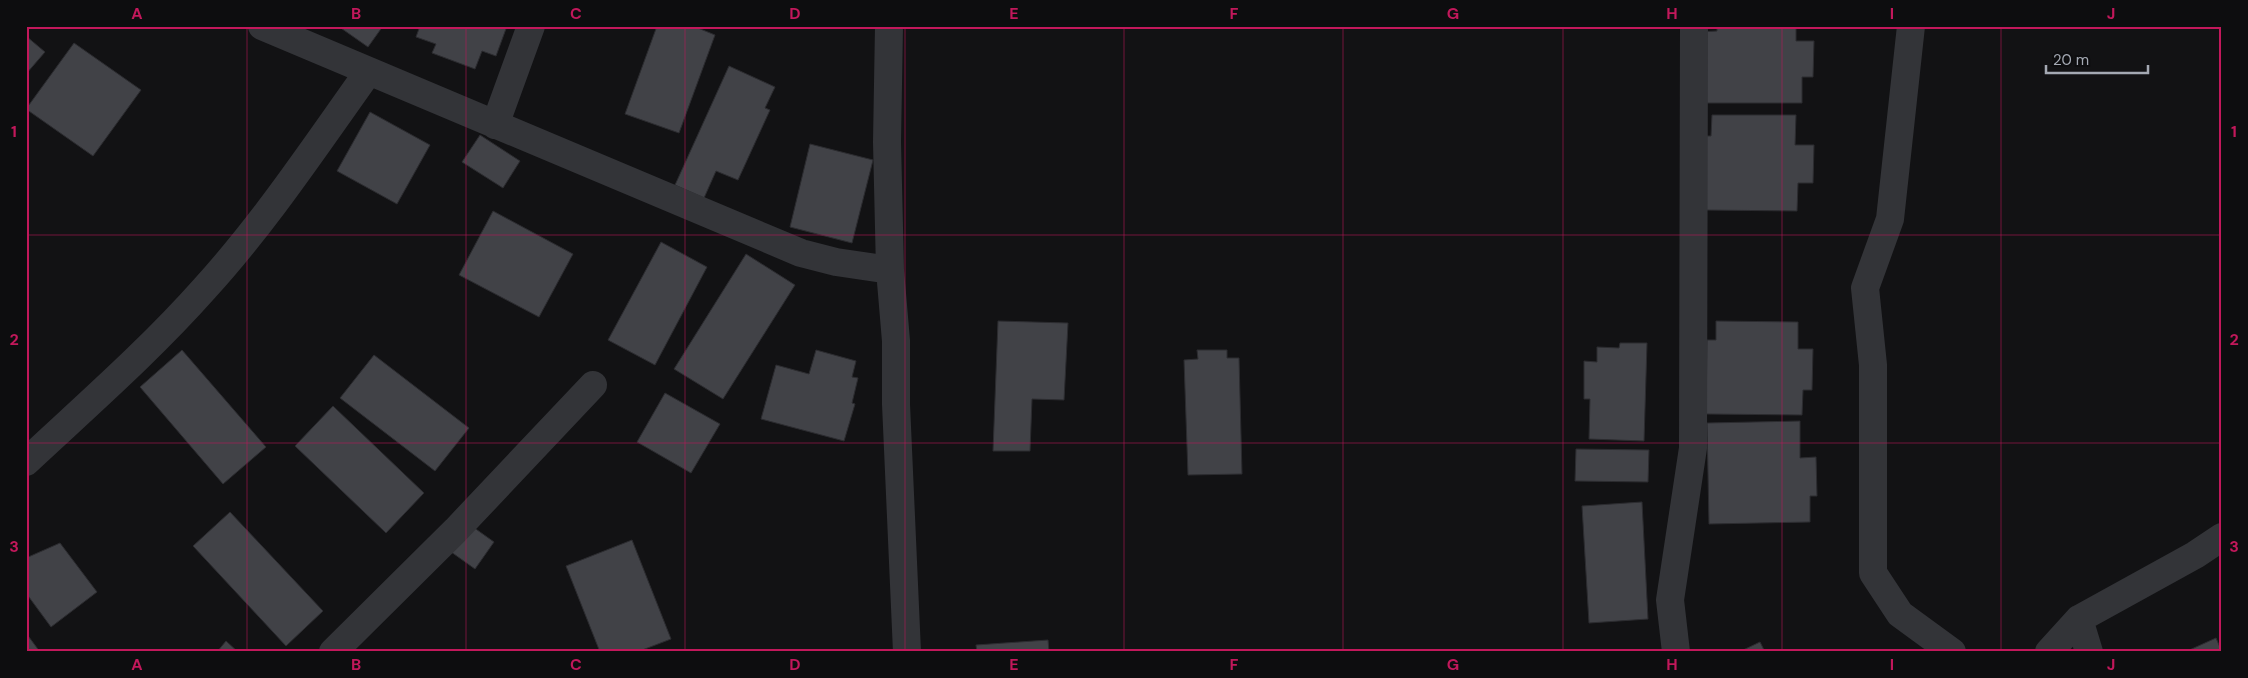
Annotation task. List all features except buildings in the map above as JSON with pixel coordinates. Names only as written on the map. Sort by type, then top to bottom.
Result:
[{"type":"street","points":[[262,26],[801,253],[836,262],[890,270]]},
{"type":"street","points":[[495,124],[531,26]]},
{"type":"street","points":[[889,26],[887,142],[890,270],[896,341],[896,404],[906,652]]},
{"type":"street","points":[[1676,652],[1670,600],[1693,448],[1694,26]]},
{"type":"street","points":[[1911,26],[1890,219],[1865,288],[1872,365],[1873,573],[1900,614],[1952,652]]},
{"type":"street","points":[[26,462],[142,354],[205,288],[258,225],[369,71]]},
{"type":"street","points":[[333,652],[456,530],[593,385]]},
{"type":"street","points":[[2049,652],[2079,619],[2195,555],[2222,537]]},
{"type":"street","points":[[2079,619],[2089,652]]}]
